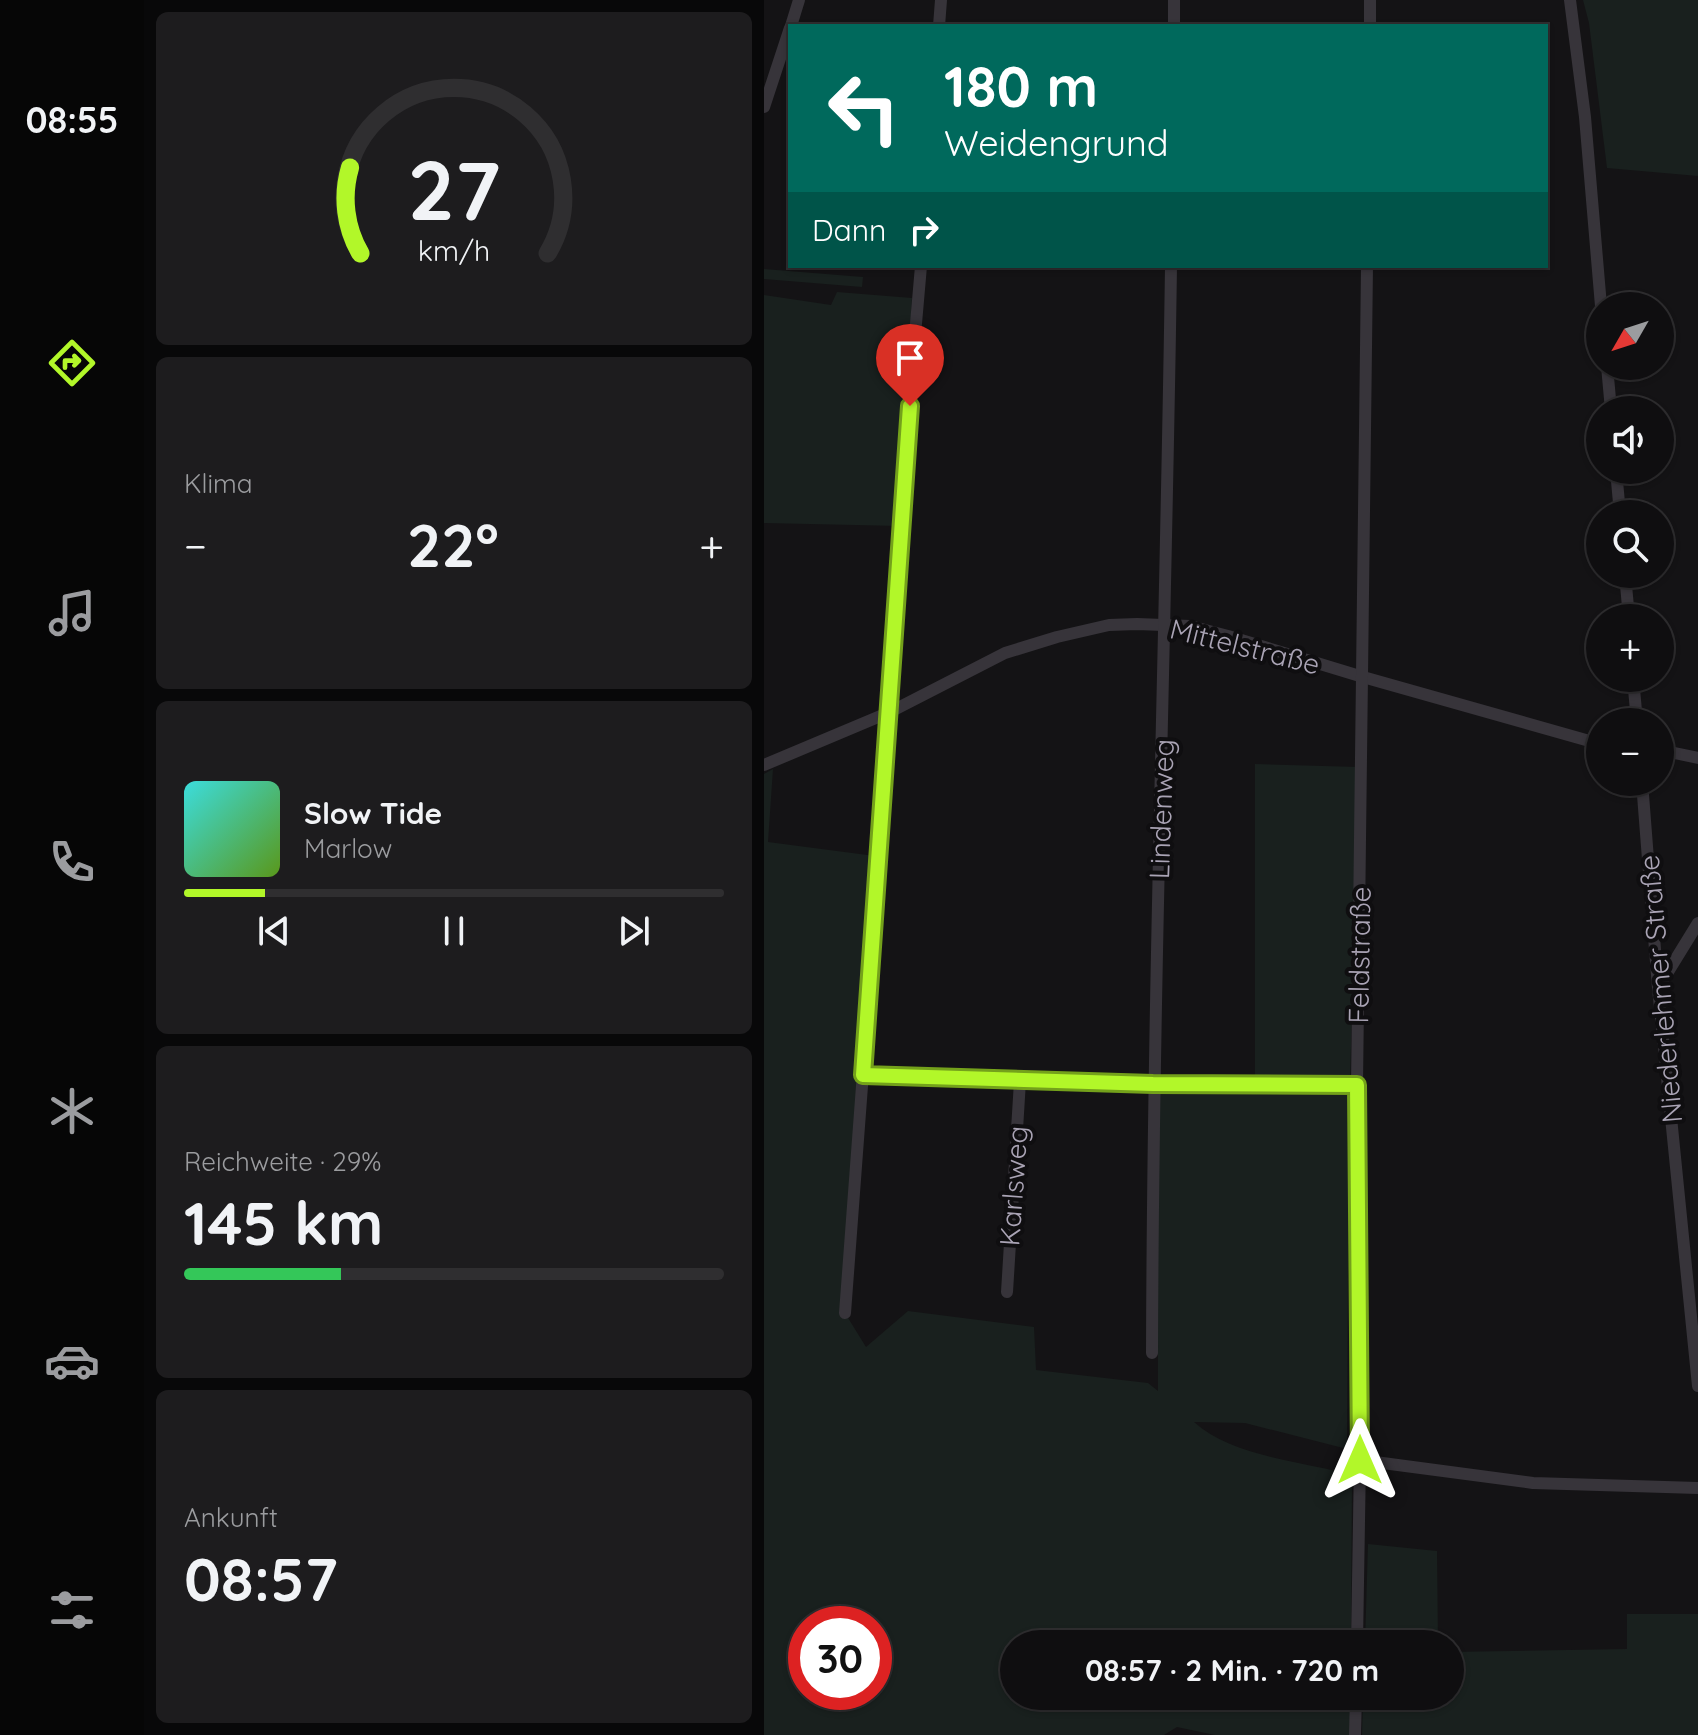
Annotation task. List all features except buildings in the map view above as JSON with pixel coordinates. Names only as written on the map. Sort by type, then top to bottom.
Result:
[{"type":"street","points":[[791,24],[799,0]]},
{"type":"street","points":[[939,24],[941,0]]},
{"type":"street","points":[[1174,0],[1174,24]]},
{"type":"street","points":[[1370,0],[1370,24]]},
{"type":"street","points":[[1570,0],[1585,117],[1600,292]]},
{"type":"street","points":[[764,107],[788,33]]},
{"type":"street","points":[[845,1313],[890,712],[901,496],[921,268]]},
{"type":"street","name":"Lindenweg","points":[[1152,1353],[1153,1084],[1166,624],[1171,268]]},
{"type":"street","name":"Feldstraße","points":[[1357,1630],[1360,1460],[1357,1085],[1367,268]]},
{"type":"street","name":"Mittelstraße","points":[[764,765],[890,712],[1005,653],[1109,625],[1190,626],[1586,740]]},
{"type":"street","points":[[1674,753],[1698,758]]},
{"type":"street","name":"Niederlehmer Straße","points":[[1643,796],[1658,988],[1698,1386]]},
{"type":"street","points":[[1658,988],[1698,923]]},
{"type":"street","points":[[863,1075],[1153,1084],[1357,1085]]},
{"type":"street","name":"Karlsweg","points":[[1007,1292],[1020,1081]]},
{"type":"street","points":[[1360,1460],[1533,1483],[1698,1488]]},
{"type":"street","points":[[1355,1735],[1356,1710]]},
{"type":"shaded area","points":[[1583,0],[1698,0],[1698,176],[1607,168],[1589,23]]},
{"type":"shaded area","points":[[764,269],[863,277],[862,287],[764,279]]},
{"type":"shaded area","points":[[837,292],[912,298],[900,526],[764,523],[764,295],[831,305]]},
{"type":"shaded area","points":[[1255,764],[1359,767],[1350,1081],[1255,1078]]},
{"type":"shaded area","points":[[773,769],[768,842],[875,856],[845,1313],[866,1347],[908,1311],[1034,1327],[1036,1370],[1148,1383],[1158,1391],[1158,1089],[1349,1089],[1347,1449],[1245,1423],[1194,1422],[1210,1434],[1248,1450],[1352,1475],[1351,1630],[1000,1630],[1000,1710],[1351,1710],[1351,1735],[1215,1735],[1177,1727],[1164,1735],[764,1735],[764,774]]},
{"type":"shaded area","points":[[1368,1544],[1437,1551],[1438,1630],[1365,1630]]},
{"type":"shaded area","points":[[1627,1614],[1698,1614],[1698,1735],[1362,1735],[1363,1710],[1464,1710],[1464,1652],[1627,1649]]},
{"type":"route","points":[[910,406],[901,496],[890,712],[863,1075],[1153,1084],[1357,1085],[1360,1460]]}]
